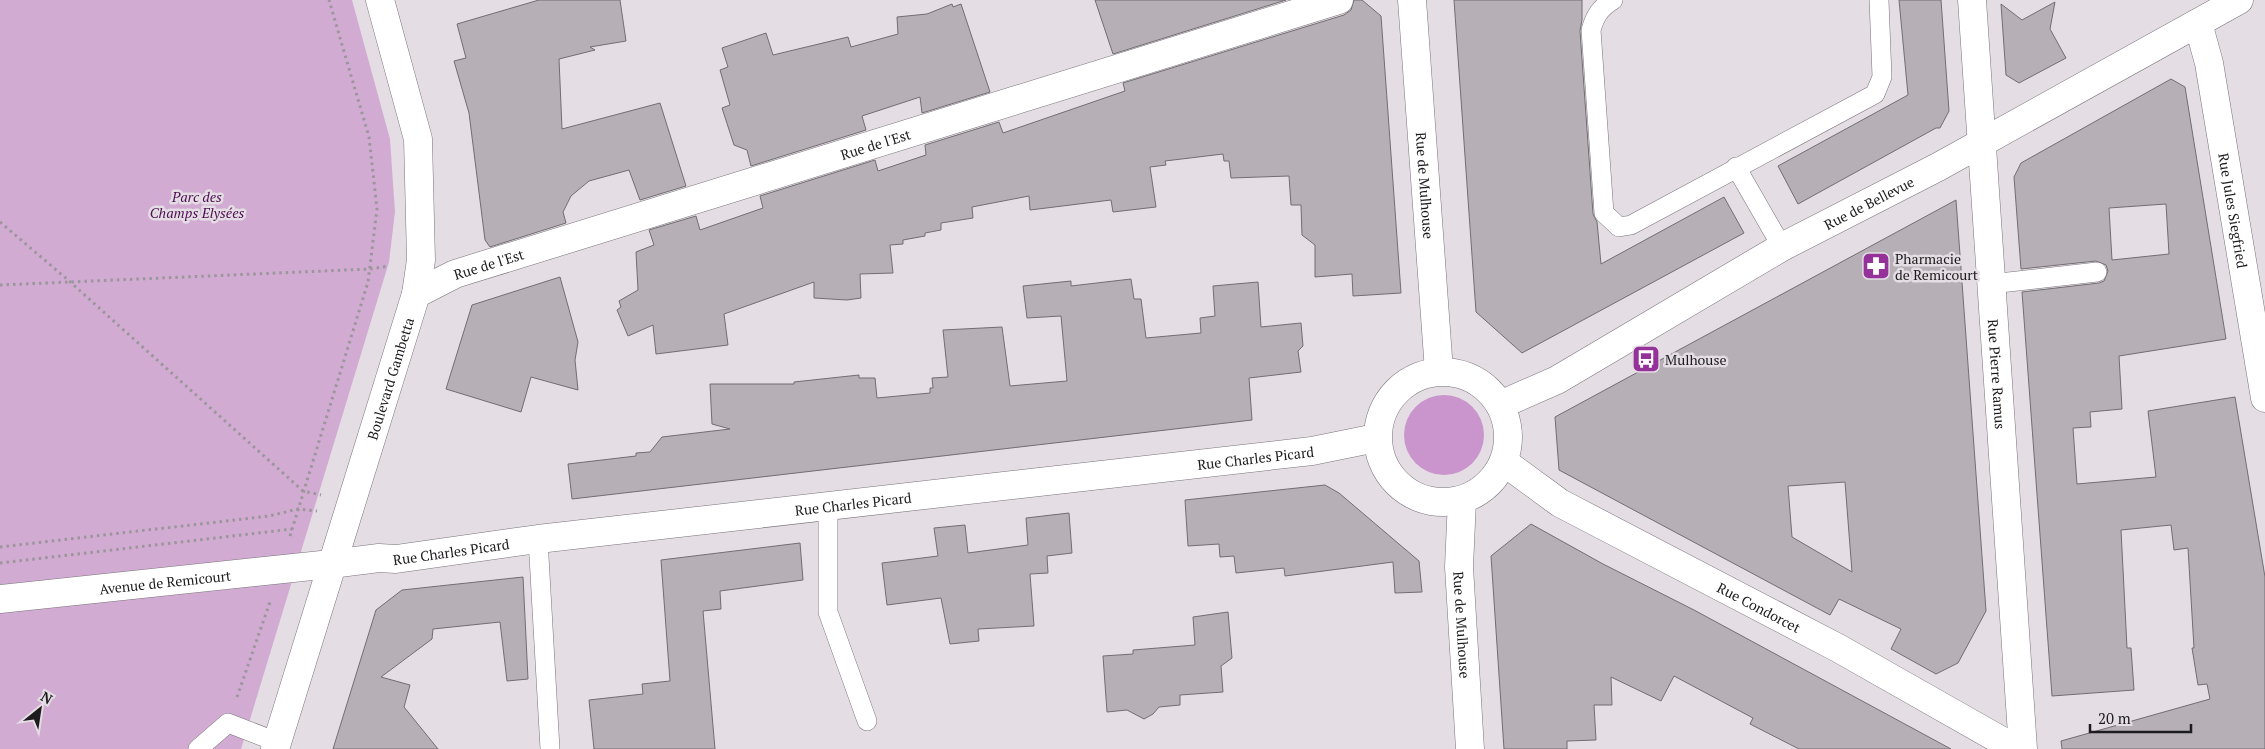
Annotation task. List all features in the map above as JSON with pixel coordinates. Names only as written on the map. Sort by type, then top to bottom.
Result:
[{"type":"street","name":"Boulevard Gambetta","points":[[276,746],[416,294],[421,260],[418,139],[380,0]]},
{"type":"street","name":"Rue de l'Est","points":[[416,294],[456,274],[1339,0]]},
{"type":"street","name":"Rue de Mulhouse","points":[[1412,0],[1438,372]]},
{"type":"street","name":"Rue Pierre Ramus","points":[[1972,0],[2023,749]]},
{"type":"street","name":"Rue de Bellevue","points":[[1500,405],[1557,380],[1782,247],[1982,142],[2239,0]]},
{"type":"street","name":"Rue Jules Siegfried","points":[[2198,23],[2209,63],[2265,398]]},
{"type":"street","points":[[1438,372],[1457,373],[1474,380],[1489,391],[1500,405],[1507,424],[1508,444],[1504,462],[1494,479],[1479,492],[1462,500],[1442,503],[1422,500],[1404,490],[1389,476],[1380,458],[1376,438],[1379,418],[1388,400],[1402,385],[1419,376],[1438,372]]},
{"type":"street","name":"Rue Charles Picard","points":[[331,564],[1312,451],[1376,438]]},
{"type":"street","name":"Rue Condorcet","points":[[1504,462],[1560,503],[1838,648],[2016,749]]},
{"type":"street","name":"Rue de Mulhouse","points":[[1462,500],[1459,568],[1470,749]]},
{"type":"street","name":"Avenue de Remicourt","points":[[0,599],[331,564]]},
{"type":"lane","points":[[1613,0],[1603,6],[1590,30],[1604,213],[1619,227],[1631,225],[1875,94],[1882,77],[1879,0]]},
{"type":"lane","points":[[1736,167],[1782,247]]},
{"type":"lane","points":[[1991,284],[2096,272]]},
{"type":"lane","points":[[828,506],[828,612],[867,721]]},
{"type":"lane","points":[[538,539],[550,749]]},
{"type":"lane","points":[[198,749],[228,723],[276,746]]},
{"type":"path","points":[[228,723],[282,569],[292,528],[370,269],[377,209],[369,137],[330,0]]},
{"type":"path","points":[[0,222],[68,280],[303,491],[349,509]]},
{"type":"path","points":[[0,285],[68,280],[370,269],[421,260]]},
{"type":"path","points":[[0,547],[269,516],[298,509],[349,509]]},
{"type":"path","points":[[0,563],[292,528]]},
{"type":"green space","name":"Parc des Champs Elysées","points":[[0,0],[352,0],[390,139],[395,212],[389,262],[241,749],[0,749]]},
{"type":"shaded area","points":[[1444,395],[1459,398],[1472,407],[1481,420],[1484,435],[1481,450],[1472,463],[1459,472],[1444,475],[1429,472],[1416,463],[1407,450],[1404,435],[1407,420],[1416,407],[1429,398]]},
{"type":"building","points":[[539,0],[620,0],[626,41],[590,47],[595,50],[559,59],[562,129],[660,103],[686,186],[640,200],[629,170],[589,181],[571,196],[563,212],[566,223],[490,247],[485,240],[469,113],[454,61],[466,58],[457,24]]},
{"type":"building","points":[[1095,0],[1286,0],[1113,54]]},
{"type":"building","points":[[1354,0],[1362,0],[1381,16],[1401,293],[1353,296],[1352,274],[1315,277],[1315,245],[1302,235],[1301,205],[1291,205],[1289,176],[1231,178],[1229,161],[1224,161],[1223,154],[1165,161],[1166,165],[1150,167],[1156,207],[1113,212],[1111,200],[1030,210],[1029,196],[972,207],[973,218],[941,223],[941,230],[925,233],[925,236],[903,240],[903,244],[890,245],[893,273],[860,274],[861,298],[847,300],[814,298],[814,282],[724,314],[728,345],[656,354],[653,325],[628,336],[617,310],[621,307],[619,301],[638,290],[636,252],[654,245],[649,230],[696,216],[700,230],[763,208],[760,196],[875,160],[878,171],[926,155],[925,145],[999,122],[1003,133],[1125,91],[1123,83],[1344,15],[1351,10]]},
{"type":"building","points":[[1454,0],[1582,0],[1580,31],[1593,214],[1597,222],[1601,264],[1724,197],[1744,233],[1522,353],[1476,312]]},
{"type":"building","points":[[1899,0],[1941,0],[1949,111],[1940,128],[1936,128],[1798,204],[1778,166],[1908,95]]},
{"type":"building","points":[[2055,2],[2050,29],[2066,58],[2019,83],[2006,75],[2001,4],[2022,20]]},
{"type":"building","points":[[952,4],[953,7],[961,4],[990,92],[922,113],[920,97],[862,116],[866,130],[751,166],[747,150],[734,145],[722,108],[730,105],[720,70],[728,67],[722,48],[766,33],[773,55],[848,37],[851,47],[898,34],[897,17],[927,14]]},
{"type":"building","points":[[2171,79],[2185,87],[2226,339],[2119,356],[2122,409],[2090,412],[2091,427],[2073,428],[2077,484],[2156,477],[2148,411],[2235,397],[2265,577],[2265,749],[2062,749],[2061,741],[2210,699],[2207,684],[2198,685],[2192,648],[2194,648],[2188,548],[2174,550],[2171,525],[2121,530],[2127,648],[2131,648],[2134,690],[2052,696],[2022,292],[2099,283],[2104,281],[2108,271],[2106,265],[2096,261],[2021,269],[2014,177],[2021,163]],"holes":[[[2166,204],[2169,254],[2112,260],[2109,208]]]},
{"type":"building","points":[[1956,200],[1986,611],[1958,663],[1936,674],[1891,649],[1901,629],[1839,599],[1830,615],[1559,470],[1555,417]],"holes":[[[1845,482],[1852,572],[1792,537],[1788,486]]]},
{"type":"building","points":[[560,277],[578,342],[575,360],[578,390],[531,377],[521,412],[446,389],[472,305]]},
{"type":"building","points":[[1131,279],[1134,299],[1141,299],[1146,338],[1201,333],[1200,318],[1215,316],[1213,286],[1258,282],[1261,327],[1301,323],[1303,346],[1298,351],[1301,372],[1249,378],[1252,420],[572,499],[568,464],[636,456],[636,453],[650,452],[662,437],[730,429],[712,424],[710,384],[794,384],[794,382],[859,375],[859,378],[875,378],[877,398],[930,393],[930,388],[933,388],[932,378],[948,377],[943,330],[1002,327],[1010,386],[1067,381],[1061,316],[1027,318],[1023,286],[1071,281],[1071,286]]},
{"type":"building","points":[[1325,485],[1339,493],[1419,561],[1422,592],[1395,593],[1393,562],[1285,576],[1284,568],[1236,573],[1234,556],[1220,557],[1219,544],[1188,546],[1185,500]]},
{"type":"building","points":[[1069,513],[1072,553],[1047,556],[1048,573],[1030,574],[1034,626],[978,629],[979,641],[950,644],[941,598],[887,605],[882,563],[938,556],[934,528],[965,525],[968,553],[1028,545],[1026,518]]},
{"type":"building","points":[[1531,524],[1951,749],[1799,749],[1750,724],[1753,718],[1674,676],[1661,701],[1611,677],[1612,705],[1594,705],[1596,740],[1567,741],[1567,749],[1504,749],[1491,556]]},
{"type":"building","points":[[800,543],[803,580],[720,591],[721,609],[703,611],[715,749],[594,749],[589,700],[643,694],[642,684],[670,681],[661,560]]},
{"type":"building","points":[[523,577],[528,679],[507,681],[500,622],[433,629],[432,639],[381,677],[410,685],[404,707],[438,749],[333,749],[376,610],[402,590]]},
{"type":"building","points":[[1228,612],[1232,658],[1221,666],[1223,692],[1180,695],[1180,705],[1159,707],[1153,714],[1144,719],[1127,710],[1107,712],[1103,656],[1133,654],[1133,650],[1195,645],[1193,617]]},
{"type":"place","name":"Pharmacie de Remicourt","points":[[1876,266]]},
{"type":"place","name":"Mulhouse","points":[[1646,359]]}]
